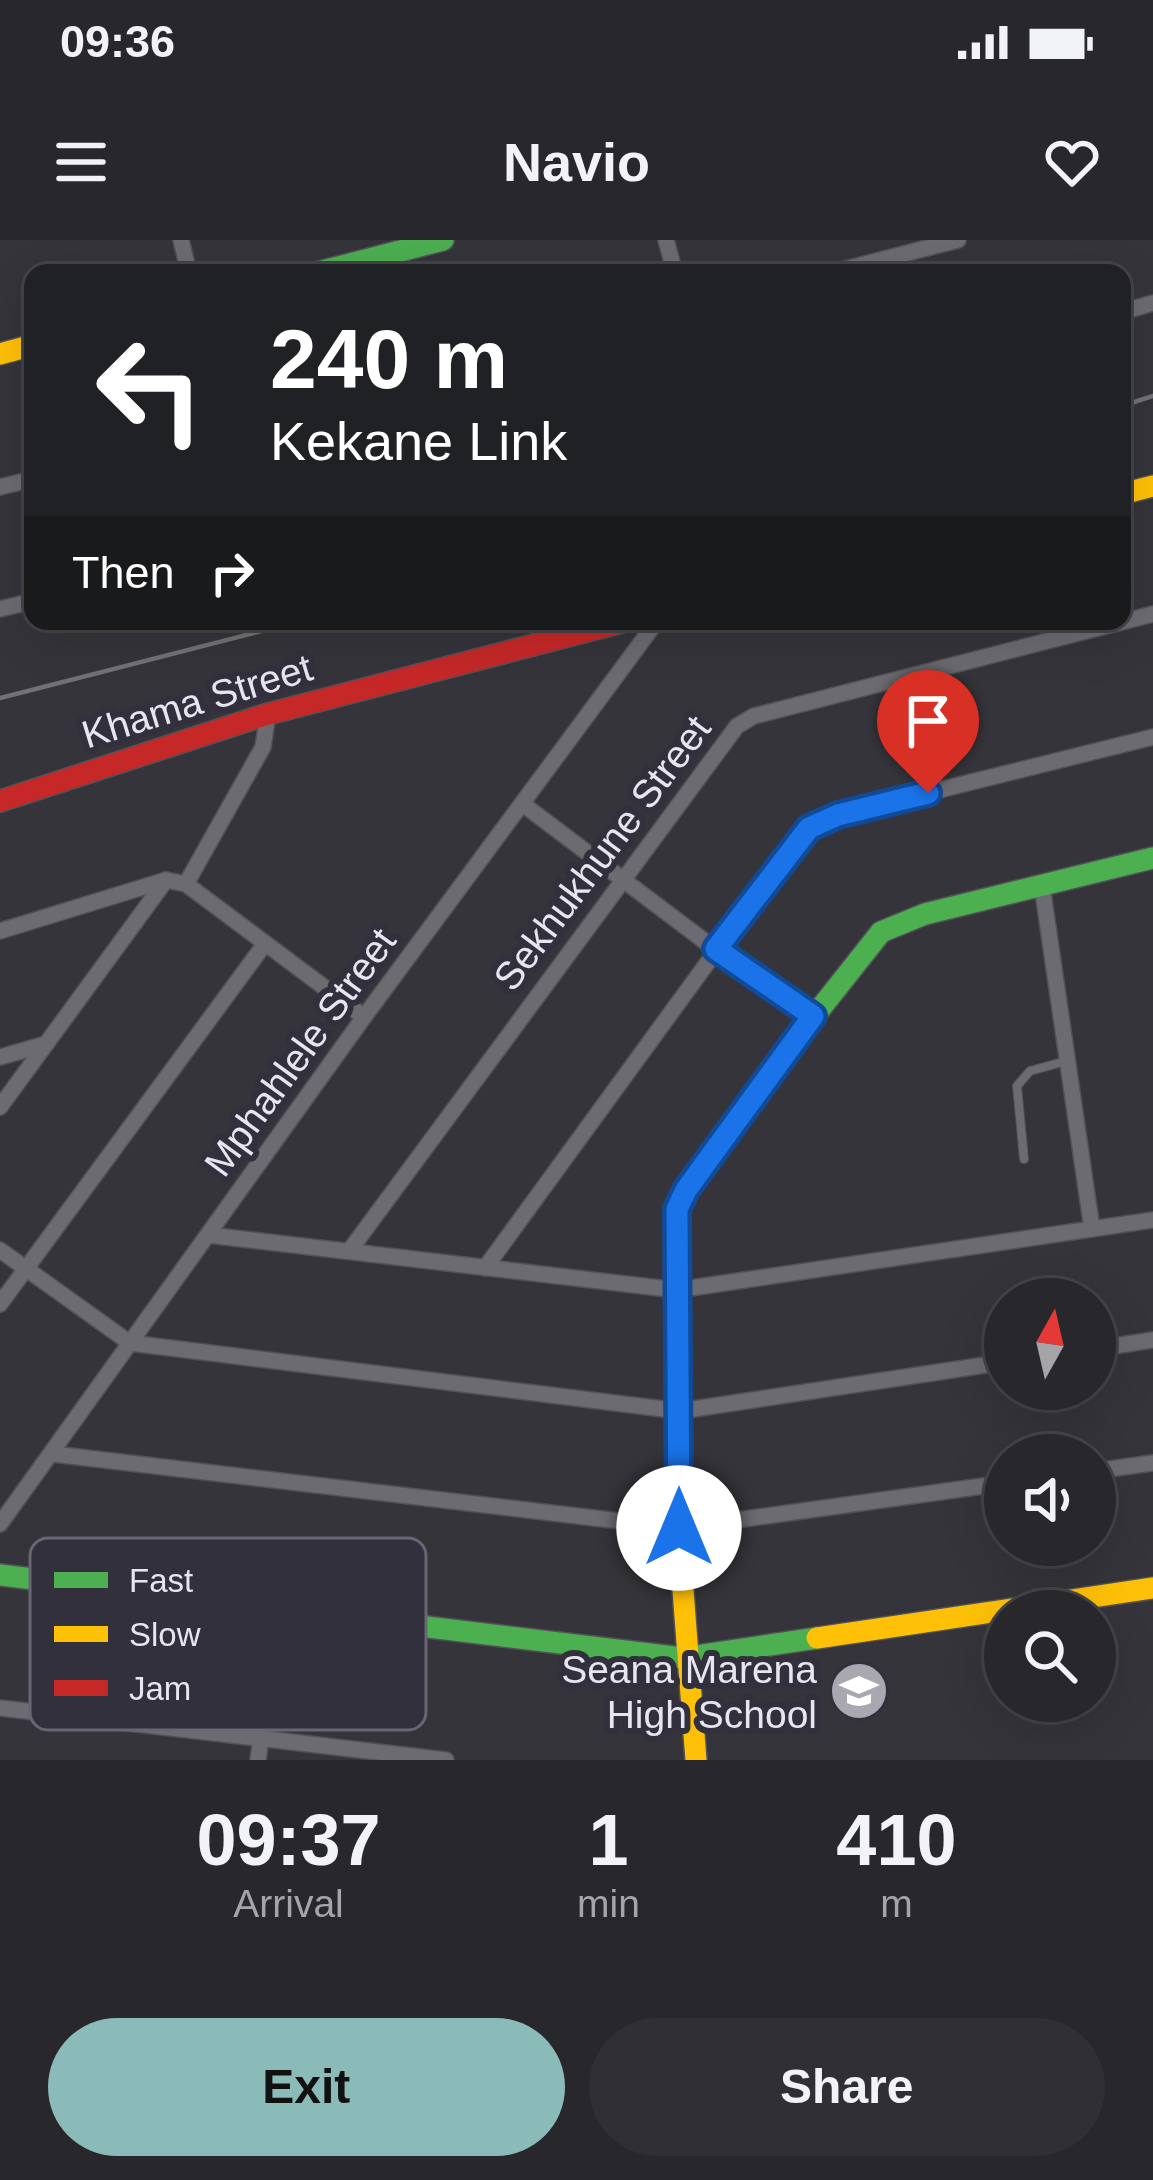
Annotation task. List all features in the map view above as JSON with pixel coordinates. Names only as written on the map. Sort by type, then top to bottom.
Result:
[{"type":"street","points":[[350,264],[443,240]]},
{"type":"street","points":[[865,264],[958,240]]},
{"type":"street","name":"Khama Street","points":[[0,801],[268,714],[591,630]]},
{"type":"street","name":"Mphahlele Street","points":[[0,1524],[364,1017],[651,630]]},
{"type":"street","name":"Sekhukhune Street","points":[[350,1250],[730,732],[746,720],[1092,630]]},
{"type":"street","points":[[186,884],[263,747],[268,714]]},
{"type":"street","points":[[485,1268],[800,837],[819,822],[1153,737]]},
{"type":"street","points":[[524,806],[813,1016]]},
{"type":"street","points":[[696,1760],[683,1658],[679,1528],[676,1217],[680,1201],[813,1016],[863,951],[891,925],[1153,858]]},
{"type":"street","points":[[0,1107],[166,880]]},
{"type":"street","points":[[0,931],[166,880],[186,884],[364,1017]]},
{"type":"street","points":[[1042,886],[1093,1229]]},
{"type":"street","points":[[127,891],[140,916]]},
{"type":"street","points":[[0,1304],[264,945]]},
{"type":"street","points":[[0,1057],[46,1044]]},
{"type":"street","points":[[208,1235],[677,1291],[1153,1220]]},
{"type":"street","points":[[0,1250],[130,1343],[680,1411],[984,1365]]},
{"type":"street","points":[[1116,1346],[1153,1340]]},
{"type":"street","points":[[53,1454],[679,1528],[984,1486]]},
{"type":"street","points":[[1116,1468],[1153,1463]]},
{"type":"street","points":[[0,1575],[30,1579]]},
{"type":"street","points":[[426,1626],[683,1658],[1153,1588]]},
{"type":"street","points":[[0,1708],[30,1712]]},
{"type":"street","points":[[173,1730],[446,1760]]},
{"type":"street","points":[[258,1760],[261,1730]]},
{"type":"lane","points":[[1024,1159],[1017,1086],[1030,1071],[1068,1061]]},
{"type":"railway","points":[[1131,403],[1153,396]]},
{"type":"railway","points":[[0,698],[266,630]]},
{"type":"traffic: fast","points":[[350,264],[443,240]]},
{"type":"traffic: fast","points":[[797,1038],[881,932],[925,914],[1153,858]]},
{"type":"traffic: fast","points":[[0,1575],[30,1579]]},
{"type":"traffic: fast","points":[[426,1627],[683,1658],[817,1638]]},
{"type":"traffic: slow","points":[[0,354],[24,347]]},
{"type":"traffic: slow","points":[[1131,492],[1153,486]]},
{"type":"traffic: slow","points":[[696,1760],[681,1564],[676,1235],[680,1201],[797,1038]]},
{"type":"traffic: slow","points":[[817,1638],[1153,1588]]},
{"type":"traffic: jam","points":[[0,801],[268,714],[591,630]]},
{"type":"place","name":"Seana Marena High School","points":[[859,1691]]},
{"type":"route","points":[[679,1528],[677,1209],[813,1016],[716,949],[809,828],[838,815],[928,793]]}]
